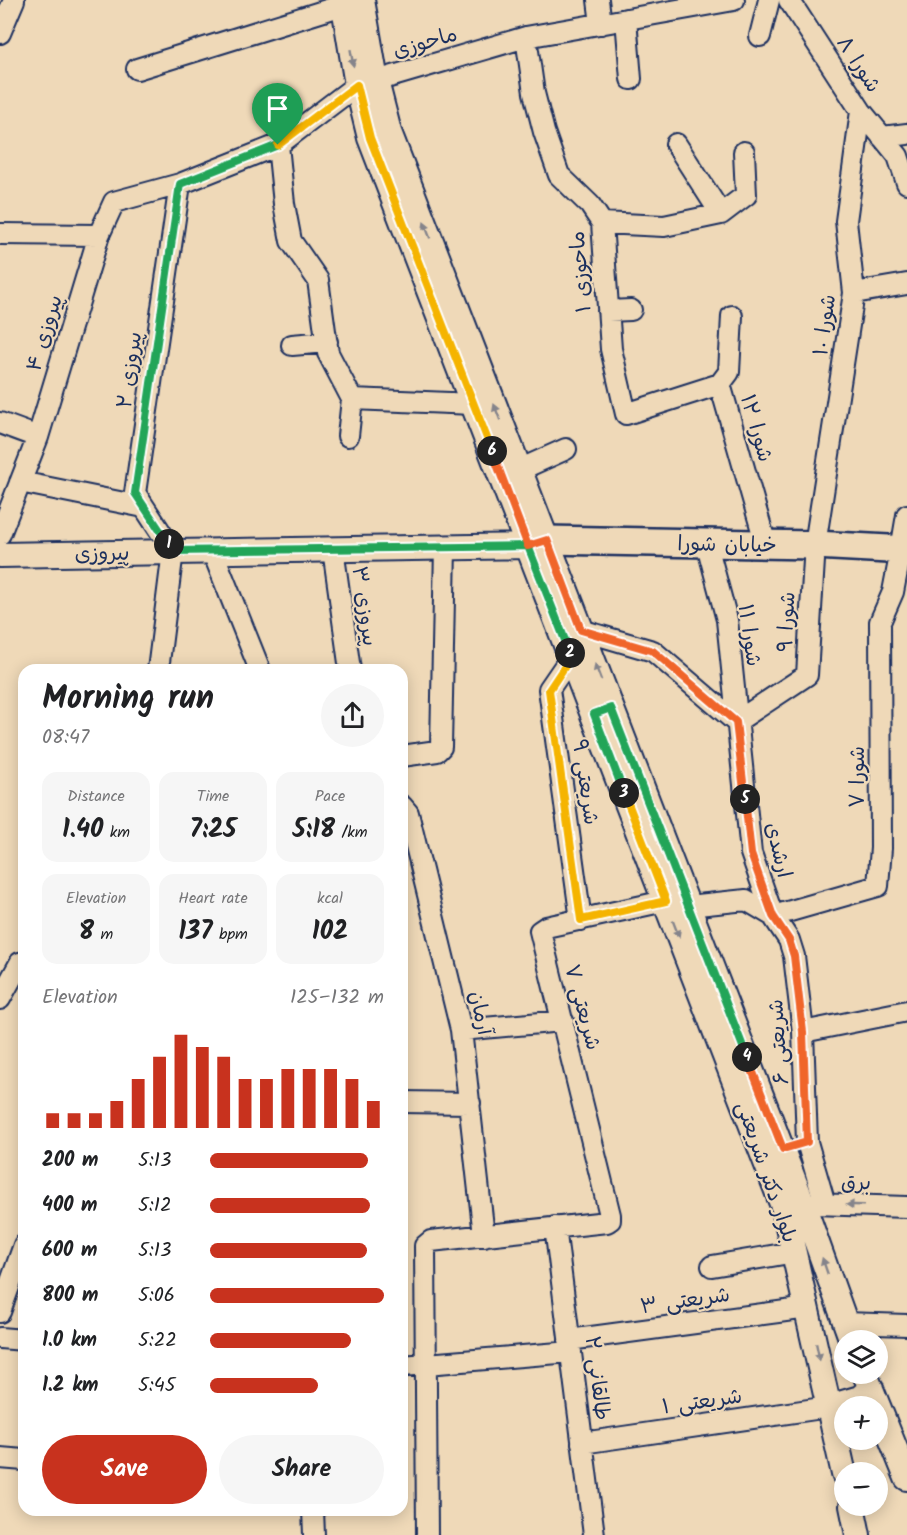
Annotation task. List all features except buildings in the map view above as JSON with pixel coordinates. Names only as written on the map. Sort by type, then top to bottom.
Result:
[{"type":"main road","name":"خیابان شورا","points":[[542,547],[766,545],[814,553]]},
{"type":"main road","name":"خیابان شورا","points":[[542,547],[710,556],[814,553],[904,555]]},
{"type":"street","points":[[0,33],[14,0]]},
{"type":"street","points":[[598,0],[601,24]]},
{"type":"street","name":"ماحوزی","points":[[367,83],[526,37],[734,0]]},
{"type":"street","points":[[760,36],[769,0]]},
{"type":"street","name":"شورا ۸","points":[[789,0],[861,111],[898,156],[907,183]]},
{"type":"street","points":[[137,69],[349,2]]},
{"type":"street","name":"بلوار دکتر شریعتی","points":[[349,2],[367,83],[370,138],[474,404],[581,630],[602,711],[677,904],[784,1209],[841,1462]]},
{"type":"street","points":[[627,19],[631,79]]},
{"type":"street","name":"ماحوزی ۱","points":[[526,37],[534,93],[544,132],[559,175],[590,205],[602,223],[611,349],[626,414]]},
{"type":"street","name":"بلوار دکتر شریعتی","points":[[367,83],[389,132],[519,470],[571,657],[602,711]]},
{"type":"street","name":"پیروزی ۴","points":[[0,534],[11,492],[38,437],[99,234],[114,202],[180,184],[278,145],[367,83]]},
{"type":"street","name":"شورا ۱۰","points":[[814,553],[854,293],[846,222],[861,111]]},
{"type":"street","points":[[882,137],[907,134]]},
{"type":"street","points":[[676,144],[721,214]]},
{"type":"street","points":[[278,145],[284,204],[291,241],[318,280],[328,353],[352,399],[348,436]]},
{"type":"street","points":[[602,223],[663,226],[721,214],[746,195],[744,152]]},
{"type":"street","name":"پیروزی ۲","points":[[173,551],[135,493],[180,184]]},
{"type":"street","points":[[0,234],[99,234]]},
{"type":"street","points":[[854,293],[907,284]]},
{"type":"street","points":[[608,311],[631,310]]},
{"type":"street","points":[[720,384],[729,372],[732,316]]},
{"type":"street","points":[[292,345],[327,342]]},
{"type":"street","name":"شورا ۱۲","points":[[626,414],[720,384],[766,545]]},
{"type":"street","points":[[352,399],[474,404]]},
{"type":"street","points":[[0,423],[38,437]]},
{"type":"street","points":[[519,470],[566,449]]},
{"type":"street","points":[[11,492],[144,507]]},
{"type":"street","points":[[904,555],[907,515]]},
{"type":"street","points":[[408,755],[437,751],[441,747],[445,547]]},
{"type":"street","name":"پیروزی","points":[[0,555],[212,550],[542,547]]},
{"type":"street","name":"پیروزی ۳","points":[[333,549],[349,664]]},
{"type":"street","points":[[212,550],[258,664]]},
{"type":"street","points":[[159,664],[173,551]]},
{"type":"street","name":"شورا ۹","points":[[736,722],[807,675],[814,553]]},
{"type":"street","name":"شورا ۷","points":[[773,916],[878,886],[881,848],[880,622],[893,592],[904,555]]},
{"type":"street","name":"شورا ۱۱","points":[[710,556],[727,620],[736,722]]},
{"type":"street","points":[[581,630],[653,651],[736,722]]},
{"type":"street","name":"شریعتی ۹","points":[[571,657],[549,690],[581,920]]},
{"type":"street","name":"ارشدی","points":[[736,722],[751,854],[773,916]]},
{"type":"street","name":"آرمان","points":[[408,813],[461,1030],[484,1236]]},
{"type":"street","name":"شریعتی ۷","points":[[555,1227],[607,1222],[610,1220],[610,1215],[540,931],[546,927],[581,920],[677,904],[746,900],[773,916]]},
{"type":"street","name":"بلوار دکتر شریعتی","points":[[677,904],[783,1149],[814,1204],[847,1330]]},
{"type":"street","name":"شریعتی ۶","points":[[773,916],[789,940],[794,956],[803,1032],[807,1142],[814,1204]]},
{"type":"street","points":[[0,999],[18,967]]},
{"type":"street","points":[[803,1032],[907,1011]]},
{"type":"street","points":[[461,1030],[563,1021]]},
{"type":"street","points":[[408,1102],[470,1102]]},
{"type":"street","points":[[783,1149],[807,1142]]},
{"type":"street","name":"برق","points":[[814,1204],[907,1207]]},
{"type":"street","points":[[427,1535],[425,1246],[427,1243],[555,1227]]},
{"type":"street","name":"طالقانی ۲","points":[[555,1227],[594,1535]]},
{"type":"street","points":[[712,1266],[795,1252]]},
{"type":"street","points":[[0,1312],[18,1262]]},
{"type":"street","name":"شریعتی ۳","points":[[408,1366],[570,1346],[808,1308]]},
{"type":"street","points":[[865,1330],[907,1325]]},
{"type":"street","points":[[0,1338],[18,1340]]},
{"type":"street","points":[[830,1407],[860,1398],[867,1384]]},
{"type":"street","points":[[870,1384],[899,1437],[907,1478]]},
{"type":"street","name":"شریعتی ۱","points":[[582,1443],[830,1407]]},
{"type":"street","points":[[0,1458],[18,1460]]},
{"type":"street","points":[[313,1516],[314,1535]]},
{"type":"street","points":[[854,1516],[858,1535]]},
{"type":"route","points":[[278,145],[180,184],[135,493],[173,551],[528,546],[571,657],[549,690],[581,920],[666,901],[594,714],[611,708],[783,1149],[807,1142],[803,1032],[794,956],[789,940],[773,916],[751,854],[736,722],[653,651],[581,630],[547,540],[528,546],[370,138],[357,85],[278,145]]}]
